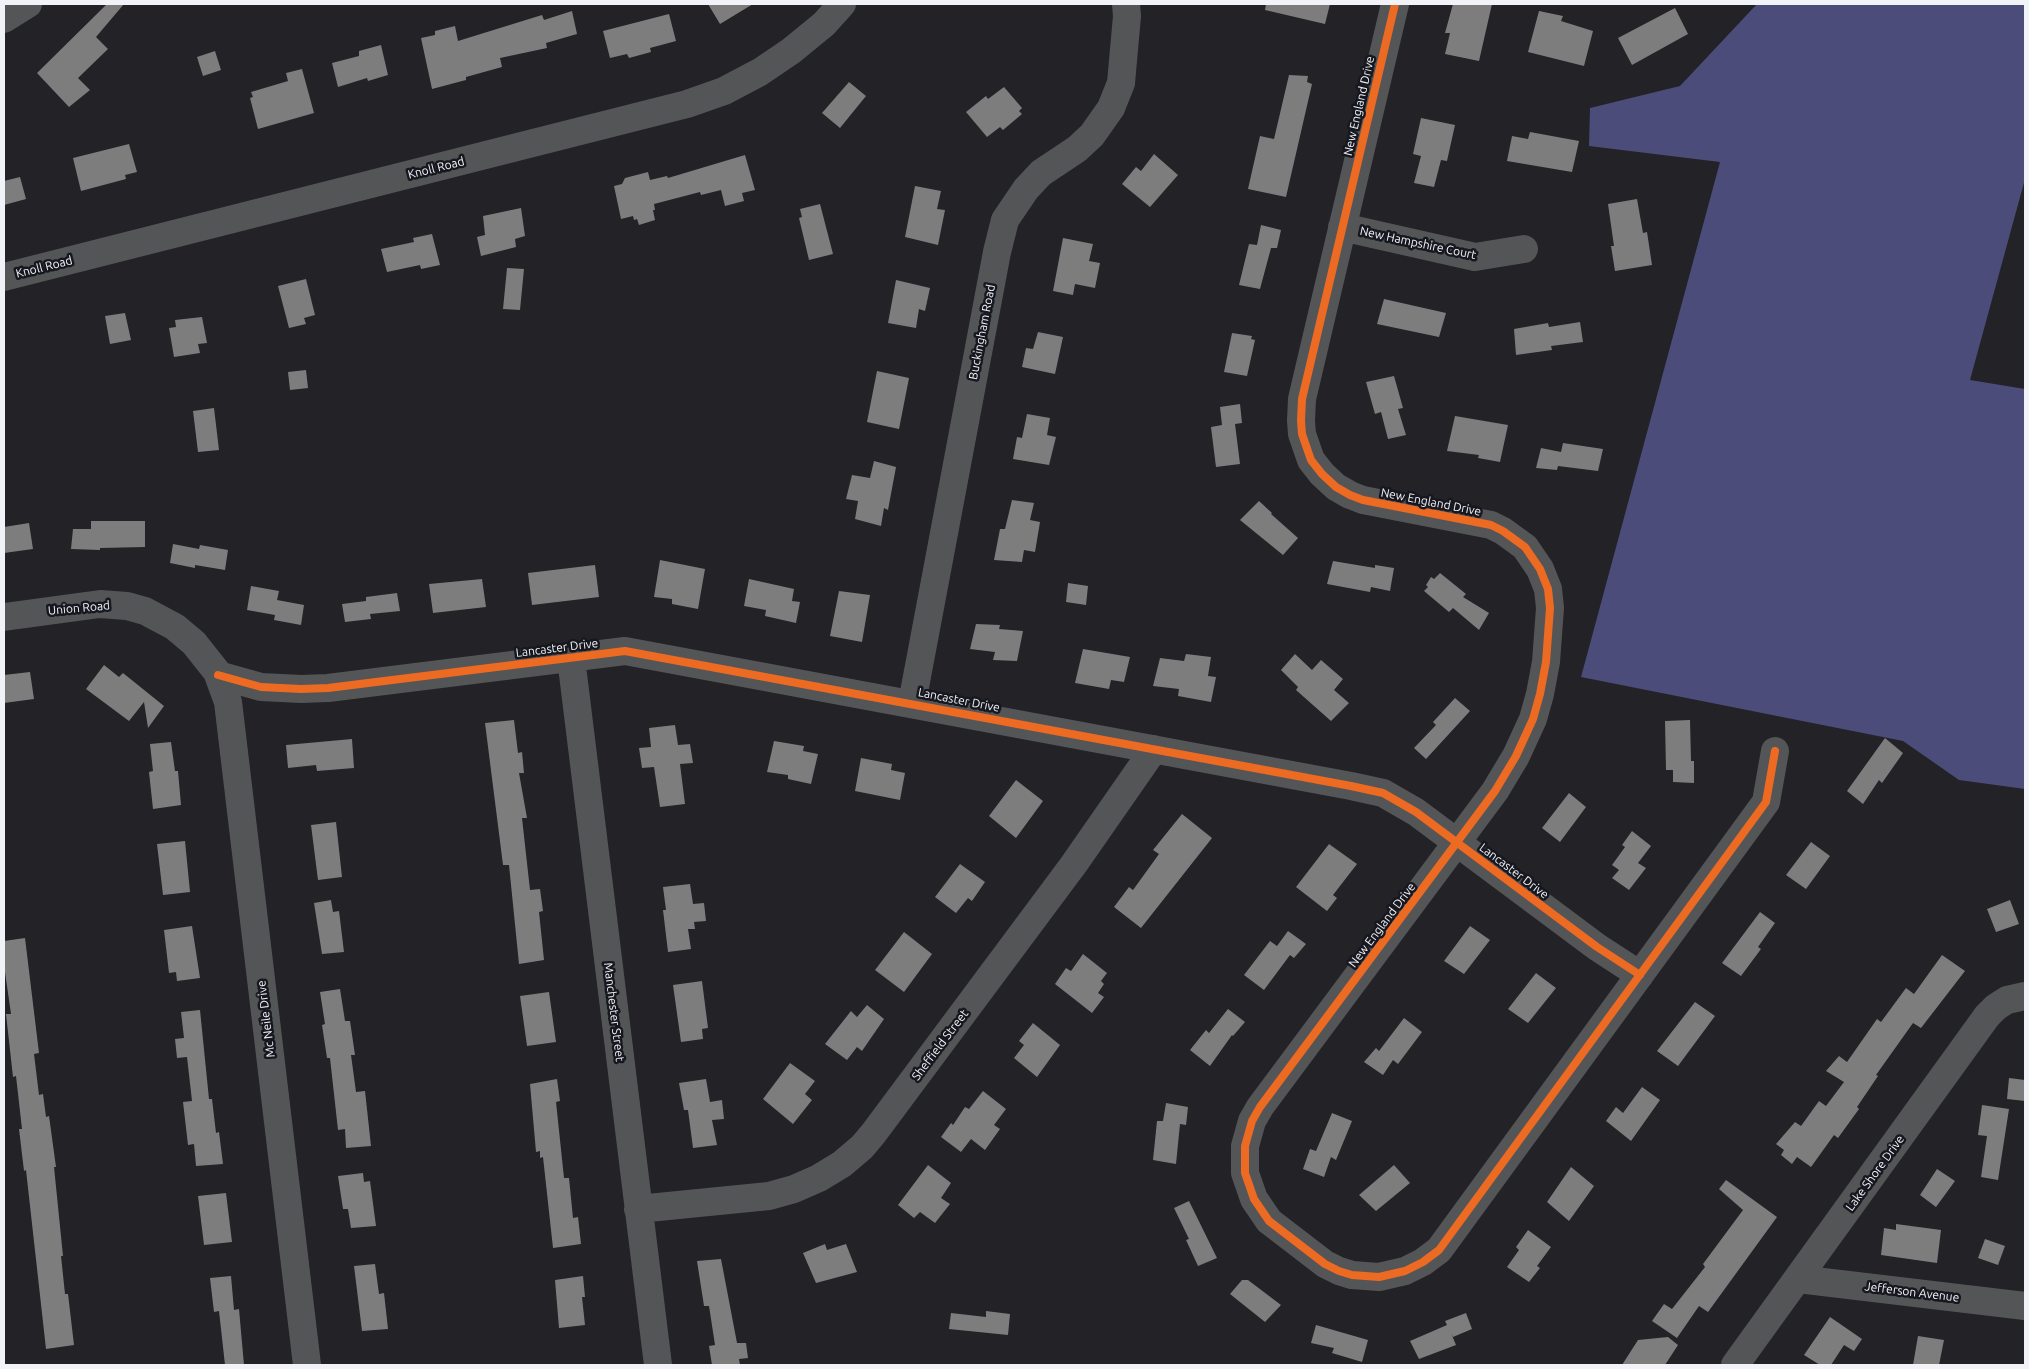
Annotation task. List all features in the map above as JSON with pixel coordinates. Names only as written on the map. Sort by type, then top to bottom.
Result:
[{"type":"street","points":[[4,19],[28,4]]},
{"type":"street","name":"Knoll Road","points":[[4,277],[687,104],[724,91],[760,72],[792,51],[824,24],[842,4]]},
{"type":"street","name":"Buckingham Road","points":[[912,703],[1005,220],[1026,189],[1041,173],[1077,149],[1092,135],[1111,108],[1120,83],[1127,16],[1126,4]]},
{"type":"street","name":"New England Drive","points":[[1395,4],[1302,399],[1302,434],[1311,460],[1336,487],[1362,500],[1491,525],[1503,531],[1524,547],[1540,569],[1548,589],[1550,608],[1546,662],[1533,720],[1504,777],[1260,1107],[1248,1130],[1244,1146],[1245,1173],[1260,1210],[1269,1221],[1325,1264],[1352,1275],[1379,1277],[1405,1271],[1423,1262],[1438,1250],[1766,802],[1775,751]]},
{"type":"street","name":"New Hampshire Court","points":[[1342,227],[1475,257],[1524,249]]},
{"type":"street","name":"Union Road","points":[[4,617],[100,604],[126,606],[145,611],[176,627],[194,643],[218,675]]},
{"type":"street","name":"Lancaster Drive","points":[[218,675],[261,687],[301,689],[625,651],[1351,786],[1383,793],[1416,812],[1597,947],[1640,975]]},
{"type":"street","name":"Manchester Street","points":[[571,658],[658,1365]]},
{"type":"street","name":"Mc Neile Drive","points":[[218,675],[228,702],[307,1365]]},
{"type":"street","name":"Sheffield Street","points":[[638,1209],[769,1196],[794,1189],[819,1178],[842,1164],[862,1147],[1074,864],[1154,748]]},
{"type":"street","name":"Lake Shore Drive","points":[[1736,1365],[1987,1016],[2007,1000],[2025,996]]},
{"type":"street","name":"Jefferson Avenue","points":[[1798,1279],[2025,1306]]},
{"type":"shaded area","points":[[1757,4],[2025,4],[2025,179],[1970,380],[2025,389],[2025,789],[1959,780],[1903,741],[1581,677],[1720,162],[1589,146],[1590,108],[1680,86]]},
{"type":"building","points":[[107,4],[124,4],[96,37],[108,49],[78,78],[90,90],[69,107],[37,73]]},
{"type":"building","points":[[708,4],[753,4],[720,24]]},
{"type":"building","points":[[1266,4],[1330,4],[1325,24],[1265,10]]},
{"type":"building","points":[[1453,4],[1492,4],[1479,61],[1445,54],[1450,33],[1445,33]]},
{"type":"building","points":[[1675,8],[1688,34],[1632,65],[1618,38]]},
{"type":"building","points":[[572,11],[577,34],[546,43],[547,48],[500,58],[502,67],[466,77],[466,80],[432,89],[421,38],[435,35],[435,31],[455,26],[458,41],[542,15],[544,20]]},
{"type":"building","points":[[1539,11],[1563,16],[1561,21],[1593,31],[1584,66],[1528,52]]},
{"type":"building","points":[[669,14],[676,41],[650,48],[651,52],[629,58],[627,54],[610,58],[603,31]]},
{"type":"building","points":[[381,45],[388,75],[368,81],[367,78],[338,87],[332,63],[359,56],[359,51]]},
{"type":"building","points":[[215,51],[221,70],[203,76],[197,57]]},
{"type":"building","points":[[302,69],[314,113],[258,129],[250,98],[253,97],[251,92],[288,81],[286,73]]},
{"type":"building","points":[[1289,75],[1308,76],[1307,82],[1312,84],[1286,197],[1248,189],[1260,136],[1274,139]]},
{"type":"building","points":[[849,82],[866,96],[840,128],[822,113]]},
{"type":"building","points":[[1004,87],[1022,108],[1019,111],[1022,114],[1003,130],[1000,127],[987,137],[966,112],[986,96],[988,99]]},
{"type":"building","points":[[1421,118],[1455,125],[1447,161],[1441,160],[1434,187],[1414,183],[1421,156],[1413,154]]},
{"type":"building","points":[[1530,132],[1579,141],[1572,172],[1507,161],[1512,136],[1528,139]]},
{"type":"building","points":[[129,144],[137,172],[125,175],[126,179],[81,191],[73,158]]},
{"type":"building","points":[[1154,154],[1178,175],[1150,207],[1122,184],[1136,167],[1141,171]]},
{"type":"building","points":[[745,155],[755,190],[742,193],[744,201],[725,206],[721,190],[701,195],[700,192],[654,204],[655,220],[639,225],[637,219],[634,220],[633,216],[621,219],[614,186],[622,184],[625,178],[648,172],[650,180],[667,176],[668,178]]},
{"type":"building","points":[[20,177],[26,199],[4,205],[4,181]]},
{"type":"building","points":[[915,186],[941,191],[937,209],[945,210],[938,245],[905,237]]},
{"type":"building","points":[[1637,199],[1643,233],[1647,232],[1652,265],[1615,271],[1611,246],[1614,246],[1608,204]]},
{"type":"building","points":[[820,204],[833,254],[809,260],[799,218],[802,217],[800,209]]},
{"type":"building","points":[[521,208],[525,236],[515,239],[516,247],[481,256],[477,237],[485,235],[483,216]]},
{"type":"building","points":[[1261,225],[1281,230],[1277,248],[1271,248],[1260,289],[1239,285],[1249,244],[1257,245]]},
{"type":"building","points":[[432,234],[440,265],[421,269],[420,265],[387,272],[381,249],[414,242],[413,238]]},
{"type":"building","points":[[1063,238],[1093,244],[1089,261],[1100,263],[1095,288],[1075,284],[1073,295],[1053,291]]},
{"type":"building","points":[[507,268],[524,269],[520,310],[503,309]]},
{"type":"building","points":[[306,279],[315,315],[304,318],[306,324],[289,328],[278,286]]},
{"type":"building","points":[[896,280],[930,288],[925,311],[919,309],[916,328],[888,323]]},
{"type":"building","points":[[1384,299],[1446,313],[1439,337],[1377,324]]},
{"type":"building","points":[[125,313],[131,340],[110,344],[105,316]]},
{"type":"building","points":[[202,317],[207,343],[198,344],[200,353],[174,357],[169,328],[176,327],[175,320]]},
{"type":"building","points":[[1580,322],[1583,342],[1551,346],[1552,350],[1516,355],[1514,329],[1548,323],[1549,327]]},
{"type":"building","points":[[1038,332],[1063,337],[1055,374],[1022,367],[1026,348],[1033,349]]},
{"type":"building","points":[[1232,333],[1252,336],[1251,339],[1255,340],[1247,376],[1224,372]]},
{"type":"building","points":[[306,370],[308,388],[290,390],[288,372]]},
{"type":"building","points":[[877,371],[909,378],[899,429],[867,422]]},
{"type":"building","points":[[1394,376],[1403,408],[1398,409],[1406,435],[1388,439],[1381,412],[1375,414],[1366,382]]},
{"type":"building","points":[[1240,404],[1242,423],[1235,424],[1240,464],[1216,467],[1211,427],[1222,425],[1220,407]]},
{"type":"building","points":[[214,408],[219,450],[198,452],[193,411]]},
{"type":"building","points":[[1027,414],[1050,418],[1047,435],[1056,437],[1049,465],[1013,459],[1017,437],[1022,438]]},
{"type":"building","points":[[1455,416],[1508,425],[1500,462],[1478,458],[1479,455],[1447,451]]},
{"type":"building","points":[[1563,443],[1603,449],[1598,471],[1558,466],[1557,470],[1536,468],[1541,448],[1561,452]]},
{"type":"building","points":[[874,461],[896,467],[888,510],[884,508],[881,526],[855,519],[858,501],[846,499],[852,475],[870,478]]},
{"type":"building","points":[[1012,500],[1034,503],[1030,520],[1040,522],[1035,552],[1024,550],[1022,562],[994,560],[1000,529],[1005,529]]},
{"type":"building","points":[[1259,501],[1298,538],[1283,555],[1240,520]]},
{"type":"building","points":[[91,521],[145,521],[145,547],[100,548],[100,550],[71,549],[73,529],[91,529]]},
{"type":"building","points":[[29,523],[33,549],[4,553],[4,527]]},
{"type":"building","points":[[173,544],[199,549],[200,545],[228,550],[225,570],[195,565],[195,568],[170,563]]},
{"type":"building","points":[[660,560],[705,569],[698,609],[672,604],[672,599],[654,597]]},
{"type":"building","points":[[1333,561],[1375,568],[1375,565],[1394,568],[1390,591],[1371,587],[1370,592],[1327,584]]},
{"type":"building","points":[[595,565],[599,597],[532,605],[528,573]]},
{"type":"building","points":[[1440,573],[1466,594],[1463,597],[1489,613],[1479,630],[1453,608],[1449,612],[1424,591],[1428,587],[1426,585],[1431,577],[1434,579]]},
{"type":"building","points":[[482,579],[486,607],[433,613],[429,584]]},
{"type":"building","points":[[749,579],[794,589],[792,601],[800,602],[796,623],[765,616],[766,610],[744,606]]},
{"type":"building","points":[[1068,583],[1088,586],[1086,605],[1066,602]]},
{"type":"building","points":[[251,586],[279,591],[277,600],[304,605],[301,625],[274,620],[275,615],[247,610]]},
{"type":"building","points":[[839,591],[870,595],[862,642],[830,636]]},
{"type":"building","points":[[397,593],[400,611],[370,614],[371,619],[345,622],[342,604],[366,601],[366,597]]},
{"type":"building","points":[[976,624],[1000,625],[999,629],[1023,631],[1017,661],[993,660],[995,652],[970,649]]},
{"type":"building","points":[[1083,649],[1130,657],[1124,682],[1111,680],[1109,689],[1075,683]]},
{"type":"building","points":[[1186,654],[1211,657],[1208,676],[1216,677],[1211,702],[1178,696],[1179,689],[1153,686],[1160,658],[1184,661]]},
{"type":"building","points":[[1295,654],[1312,670],[1321,660],[1343,679],[1334,690],[1349,703],[1331,721],[1296,690],[1298,687],[1281,670]]},
{"type":"building","points":[[104,665],[119,677],[123,673],[164,706],[148,728],[144,702],[129,721],[86,689]]},
{"type":"building","points":[[30,672],[34,699],[4,703],[4,675]]},
{"type":"building","points":[[1455,698],[1470,711],[1426,759],[1414,748],[1436,725],[1433,722]]},
{"type":"building","points":[[514,720],[518,753],[522,752],[524,773],[519,773],[527,818],[522,818],[530,890],[540,889],[543,911],[539,912],[544,960],[519,964],[509,865],[503,865],[485,723]]},
{"type":"building","points":[[1690,720],[1691,761],[1694,761],[1694,783],[1673,782],[1673,770],[1666,770],[1665,721]]},
{"type":"building","points":[[675,725],[678,745],[690,744],[693,763],[680,764],[685,804],[660,807],[654,767],[642,768],[639,748],[651,747],[649,728]]},
{"type":"building","points":[[1885,738],[1903,753],[1882,783],[1879,780],[1863,804],[1847,791]]},
{"type":"building","points":[[352,739],[354,768],[317,771],[316,765],[288,768],[286,745]]},
{"type":"building","points":[[774,741],[804,746],[803,751],[818,754],[811,784],[788,779],[788,775],[767,772]]},
{"type":"building","points":[[171,742],[175,771],[178,771],[181,805],[153,809],[149,772],[153,771],[150,744]]},
{"type":"building","points":[[861,758],[892,764],[891,770],[905,773],[900,800],[855,791]]},
{"type":"building","points":[[1016,780],[1043,801],[1016,838],[989,816]]},
{"type":"building","points":[[1569,793],[1586,807],[1560,842],[1542,828]]},
{"type":"building","points":[[1182,814],[1212,838],[1141,928],[1114,907],[1129,887],[1133,890],[1159,854],[1153,850]]},
{"type":"building","points":[[336,822],[342,877],[318,880],[311,825]]},
{"type":"building","points":[[1632,831],[1651,846],[1638,863],[1646,868],[1629,890],[1612,878],[1619,870],[1612,865],[1625,847],[1622,845]]},
{"type":"building","points":[[185,841],[190,892],[163,895],[157,844]]},
{"type":"building","points":[[1811,842],[1830,856],[1806,889],[1786,875]]},
{"type":"building","points":[[1329,844],[1357,864],[1333,895],[1337,898],[1327,911],[1296,887]]},
{"type":"building","points":[[960,864],[985,882],[972,901],[968,898],[956,913],[935,897]]},
{"type":"building","points":[[690,884],[693,904],[704,903],[706,921],[694,922],[695,929],[688,929],[691,949],[668,952],[663,910],[666,910],[663,887]]},
{"type":"building","points":[[331,900],[333,912],[339,911],[344,952],[322,954],[314,903]]},
{"type":"building","points":[[2010,900],[2019,924],[1996,932],[1987,909]]},
{"type":"building","points":[[1760,912],[1775,923],[1758,947],[1761,949],[1741,976],[1722,963]]},
{"type":"building","points":[[192,926],[200,978],[177,981],[176,972],[169,973],[164,930]]},
{"type":"building","points":[[1470,926],[1490,940],[1464,974],[1444,961]]},
{"type":"building","points":[[1288,931],[1306,944],[1294,958],[1290,955],[1264,990],[1244,975],[1270,941],[1277,946]]},
{"type":"building","points":[[904,932],[932,954],[904,992],[875,970]]},
{"type":"building","points":[[25,938],[39,1053],[34,1054],[39,1095],[43,1094],[46,1117],[49,1116],[56,1167],[54,1167],[65,1294],[68,1294],[74,1345],[46,1349],[26,1170],[24,1171],[19,1129],[22,1129],[16,1076],[13,1077],[6,1014],[11,1014],[4,965],[4,941]]},
{"type":"building","points":[[1083,954],[1107,973],[1101,981],[1104,984],[1098,993],[1104,997],[1092,1013],[1055,984],[1066,968],[1071,971]]},
{"type":"building","points":[[1942,955],[1965,971],[1921,1028],[1913,1023],[1876,1075],[1878,1076],[1857,1107],[1859,1109],[1838,1138],[1834,1135],[1811,1167],[1797,1157],[1792,1164],[1781,1155],[1784,1150],[1776,1144],[1795,1122],[1801,1126],[1819,1101],[1826,1106],[1844,1082],[1826,1071],[1839,1056],[1847,1062],[1877,1019],[1881,1022],[1906,988],[1914,994]]},
{"type":"building","points":[[1536,973],[1556,988],[1528,1023],[1508,1009]]},
{"type":"building","points":[[702,981],[708,1028],[702,1029],[703,1039],[681,1042],[673,985]]},
{"type":"building","points":[[340,989],[345,1021],[350,1021],[355,1055],[351,1055],[356,1092],[365,1091],[371,1146],[346,1148],[345,1129],[338,1130],[330,1058],[327,1058],[322,1025],[325,1024],[320,992]]},
{"type":"building","points":[[549,992],[556,1042],[527,1046],[520,996]]},
{"type":"building","points":[[1695,1002],[1715,1016],[1678,1066],[1657,1051]]},
{"type":"building","points":[[867,1005],[884,1019],[862,1051],[857,1047],[847,1060],[825,1044],[851,1011],[857,1017]]},
{"type":"building","points":[[1228,1009],[1245,1022],[1232,1035],[1210,1066],[1190,1050],[1206,1030],[1209,1033]]},
{"type":"building","points":[[200,1010],[209,1099],[212,1099],[216,1133],[219,1132],[223,1164],[196,1166],[194,1144],[188,1145],[183,1102],[192,1101],[187,1057],[177,1058],[175,1039],[184,1038],[181,1012]]},
{"type":"building","points":[[1404,1018],[1422,1032],[1398,1064],[1393,1060],[1383,1075],[1364,1062],[1376,1048],[1379,1051]]},
{"type":"building","points":[[1033,1023],[1060,1045],[1037,1077],[1014,1058],[1024,1045],[1019,1041]]},
{"type":"building","points":[[790,1063],[815,1081],[805,1094],[812,1100],[793,1124],[763,1099]]},
{"type":"building","points":[[2009,1078],[2025,1080],[2025,1101],[2007,1099]]},
{"type":"building","points":[[557,1079],[560,1101],[556,1102],[564,1178],[569,1178],[573,1218],[578,1217],[581,1244],[553,1248],[543,1157],[540,1158],[540,1151],[536,1152],[530,1084]]},
{"type":"building","points":[[706,1079],[710,1102],[722,1100],[724,1119],[712,1120],[717,1145],[693,1148],[688,1110],[684,1110],[679,1083]]},
{"type":"building","points":[[1642,1087],[1660,1100],[1631,1141],[1606,1121],[1616,1107],[1623,1113]]},
{"type":"building","points":[[983,1091],[1006,1109],[994,1125],[1000,1129],[985,1150],[971,1139],[961,1152],[941,1137],[951,1123],[953,1125],[965,1107],[969,1109]]},
{"type":"building","points":[[1166,1103],[1188,1107],[1186,1125],[1180,1124],[1176,1164],[1153,1160],[1157,1121],[1163,1121]]},
{"type":"building","points":[[1982,1105],[2009,1109],[1998,1180],[1981,1177],[1987,1136],[1978,1135]]},
{"type":"building","points":[[1332,1113],[1352,1121],[1336,1160],[1331,1157],[1324,1177],[1303,1169],[1310,1149],[1316,1151]]},
{"type":"building","points":[[928,1165],[951,1183],[941,1198],[950,1204],[935,1223],[920,1212],[914,1218],[898,1205]]},
{"type":"building","points":[[1394,1165],[1410,1183],[1376,1211],[1359,1195]]},
{"type":"building","points":[[1571,1167],[1594,1186],[1569,1221],[1547,1202]]},
{"type":"building","points":[[1937,1169],[1955,1181],[1936,1207],[1920,1195]]},
{"type":"building","points":[[363,1173],[364,1182],[370,1181],[376,1226],[351,1228],[348,1209],[343,1209],[338,1176]]},
{"type":"building","points":[[1726,1180],[1777,1217],[1708,1312],[1699,1306],[1677,1338],[1652,1321],[1664,1304],[1672,1309],[1705,1267],[1703,1264],[1743,1210],[1719,1189]]},
{"type":"building","points":[[226,1193],[232,1242],[204,1245],[198,1196]]},
{"type":"building","points":[[1189,1201],[1217,1258],[1198,1266],[1186,1240],[1189,1239],[1174,1208]]},
{"type":"building","points":[[1896,1224],[1941,1230],[1937,1263],[1881,1255],[1884,1228],[1896,1230]]},
{"type":"building","points":[[1528,1230],[1551,1247],[1537,1266],[1540,1268],[1529,1282],[1507,1267],[1519,1250],[1516,1247]]},
{"type":"building","points":[[1985,1239],[2005,1246],[1998,1265],[1978,1258]]},
{"type":"building","points":[[825,1244],[827,1250],[846,1244],[857,1272],[816,1283],[803,1253]]},
{"type":"building","points":[[721,1259],[737,1343],[746,1343],[748,1358],[739,1359],[740,1365],[712,1365],[709,1346],[715,1345],[709,1306],[704,1306],[697,1261]]},
{"type":"building","points":[[375,1264],[379,1294],[384,1293],[388,1329],[362,1331],[354,1266]]},
{"type":"building","points":[[231,1276],[234,1310],[239,1309],[244,1365],[225,1365],[219,1311],[214,1312],[210,1278]]},
{"type":"building","points":[[583,1276],[585,1297],[582,1297],[585,1325],[559,1328],[555,1280]]},
{"type":"building","points":[[1242,1280],[1248,1280],[1281,1305],[1265,1322],[1230,1294]]},
{"type":"building","points":[[986,1311],[1010,1314],[1008,1335],[949,1329],[951,1313],[986,1317]]},
{"type":"building","points":[[1466,1313],[1472,1329],[1453,1337],[1451,1333],[1456,1345],[1419,1359],[1410,1341],[1447,1325],[1445,1321]]},
{"type":"building","points":[[1830,1317],[1862,1339],[1854,1351],[1844,1345],[1831,1365],[1820,1365],[1804,1355]]},
{"type":"building","points":[[1316,1325],[1368,1340],[1362,1362],[1332,1353],[1334,1348],[1311,1343]]},
{"type":"building","points":[[1918,1336],[1944,1340],[1939,1365],[1913,1365]]},
{"type":"building","points":[[1668,1337],[1678,1345],[1665,1365],[1622,1365],[1638,1340]]},
{"type":"cycle path","points":[[1395,4],[1302,399],[1302,434],[1311,460],[1322,474],[1336,487],[1350,495],[1363,500],[1491,525],[1525,547],[1540,569],[1548,589],[1550,608],[1546,662],[1533,719],[1516,756],[1495,791],[1260,1107],[1252,1121],[1245,1146],[1245,1173],[1254,1199],[1269,1221],[1325,1264],[1352,1275],[1379,1277],[1405,1271],[1423,1262],[1439,1250],[1766,802],[1775,751]]},
{"type":"cycle path","points":[[218,675],[261,687],[328,688],[625,651],[1351,786],[1383,793],[1416,812],[1597,947],[1640,975]]}]
